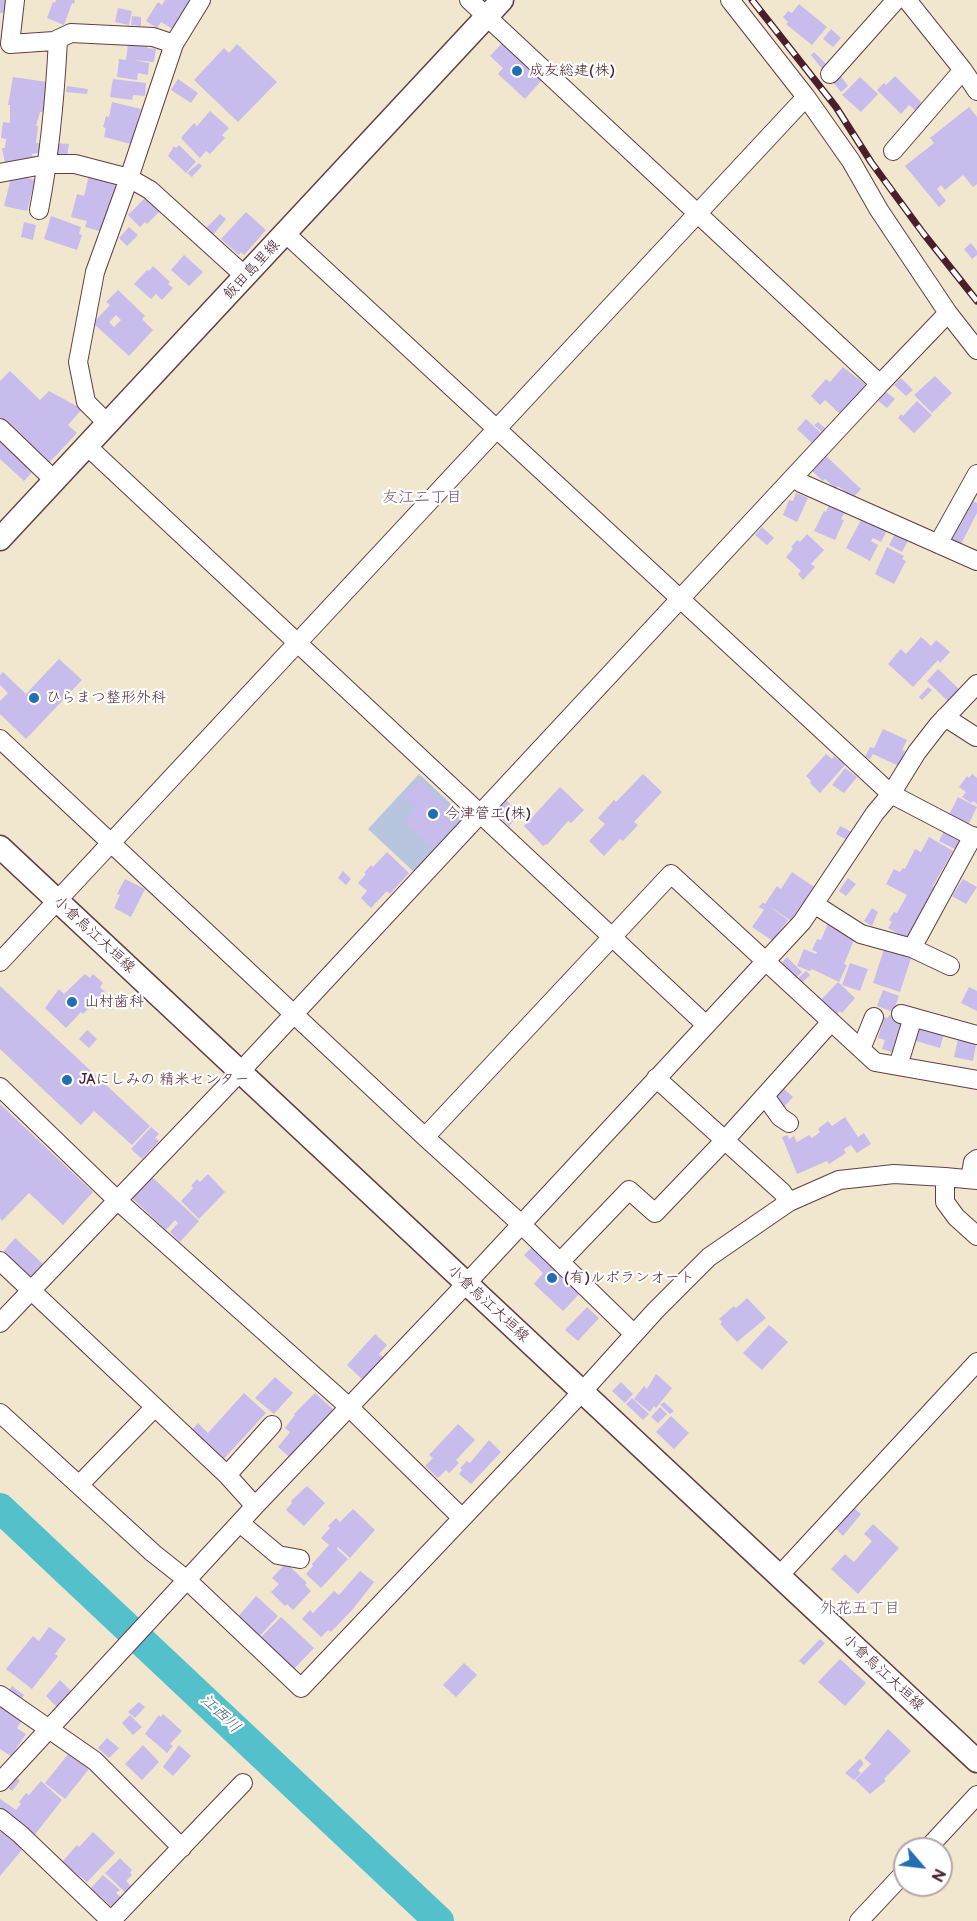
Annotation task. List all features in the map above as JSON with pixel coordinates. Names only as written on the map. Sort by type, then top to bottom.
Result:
[{"type":"main road","name":"飯田島里線","points":[[0,539],[495,8]]},
{"type":"main road","name":"小倉烏江大垣線","points":[[0,847],[977,1761]]},
{"type":"street","points":[[15,0],[6,45],[58,40],[71,33],[153,38],[174,44]]},
{"type":"street","points":[[108,424],[86,402],[78,362],[95,272],[174,44],[201,0]]},
{"type":"street","points":[[470,0],[495,8],[697,213],[880,384]]},
{"type":"street","points":[[730,0],[806,97],[851,161],[879,210],[948,313],[977,350]]},
{"type":"street","points":[[831,74],[896,0]]},
{"type":"street","points":[[908,0],[977,91]]},
{"type":"street","points":[[39,210],[48,164],[58,40]]},
{"type":"street","points":[[893,151],[963,70]]},
{"type":"street","points":[[0,962],[806,97]]},
{"type":"street","points":[[0,173],[48,164],[75,164],[129,178],[150,190],[246,277]]},
{"type":"street","points":[[285,233],[891,794],[975,837],[912,948]]},
{"type":"street","points":[[0,1323],[240,1072],[948,313]]},
{"type":"street","points":[[0,428],[55,481]]},
{"type":"street","points":[[87,446],[705,1024]]},
{"type":"street","points":[[938,544],[977,474]]},
{"type":"street","points":[[794,477],[801,483],[977,561]]},
{"type":"street","points":[[0,1782],[802,922],[875,813],[891,794],[916,752],[977,684]]},
{"type":"street","points":[[945,717],[976,737]]},
{"type":"street","points":[[0,739],[521,1224],[634,1334]]},
{"type":"street","points":[[425,1137],[671,874],[875,1062],[977,1080]]},
{"type":"street","points":[[814,904],[861,934],[912,948],[950,966]]},
{"type":"street","points":[[898,1066],[907,1015],[977,1035]]},
{"type":"street","points":[[861,1049],[874,1017]]},
{"type":"street","points":[[560,1262],[629,1190],[655,1213],[725,1140],[831,1022]]},
{"type":"street","points":[[656,1078],[782,1192],[789,1202]]},
{"type":"street","points":[[0,1087],[117,1200],[349,1407],[462,1518]]},
{"type":"street","points":[[765,1096],[780,1117],[789,1123]]},
{"type":"street","points":[[0,1413],[153,1553],[187,1580],[301,1688],[709,1257],[789,1202],[839,1180],[894,1174],[973,1179],[973,1162],[977,1159]]},
{"type":"street","points":[[945,1177],[945,1202],[956,1217],[977,1236]]},
{"type":"street","points":[[0,1261],[227,1475],[255,1506]]},
{"type":"street","points":[[779,1576],[977,1362]]},
{"type":"street","points":[[79,1485],[155,1407]]},
{"type":"street","points":[[227,1475],[272,1425]]},
{"type":"street","points":[[240,1523],[278,1555],[300,1559]]},
{"type":"street","points":[[0,1695],[95,1761],[182,1848]]},
{"type":"street","points":[[0,1818],[20,1834],[111,1921],[243,1783]]},
{"type":"street","points":[[938,1837],[977,1796]]},
{"type":"street","points":[[859,1921],[893,1885]]},
{"type":"shaded area","points":[[419,774],[466,818],[415,873],[368,829]]},
{"type":"building","points":[[0,0],[8,0],[8,13],[0,13]]},
{"type":"building","points":[[56,0],[75,0],[64,25],[47,18]]},
{"type":"building","points":[[165,0],[193,0],[174,30],[161,22],[157,28],[146,21],[158,2],[162,5]]},
{"type":"building","points":[[799,4],[827,27],[812,45],[786,24],[788,22],[783,17],[788,11],[792,13]]},
{"type":"building","points":[[118,8],[132,11],[129,25],[115,22]]},
{"type":"building","points":[[132,16],[141,17],[141,26],[131,25]]},
{"type":"building","points":[[831,29],[841,38],[833,47],[823,39]]},
{"type":"building","name":"成友総建(株)","points":[[502,43],[542,80],[525,99],[498,74],[503,68],[490,56]]},
{"type":"building","points":[[128,44],[156,49],[154,62],[134,60],[149,63],[148,75],[138,73],[137,80],[117,77],[119,59],[126,60]]},
{"type":"building","points":[[237,44],[277,82],[238,122],[194,80],[224,48],[229,53]]},
{"type":"building","points":[[814,52],[828,66],[823,70],[811,55]]},
{"type":"building","points":[[840,75],[848,86],[841,92],[832,81]]},
{"type":"building","points":[[895,76],[924,105],[917,112],[909,105],[901,114],[877,90]]},
{"type":"building","points":[[13,77],[47,82],[43,112],[40,112],[36,126],[38,126],[36,143],[41,143],[42,152],[32,154],[33,157],[5,163],[2,148],[5,148],[6,139],[1,138],[3,122],[10,123],[10,105],[8,105]]},
{"type":"building","points":[[860,77],[878,94],[861,112],[842,95]]},
{"type":"building","points":[[113,79],[146,83],[145,96],[133,95],[132,100],[110,97]]},
{"type":"building","points":[[178,79],[198,93],[191,103],[171,90]]},
{"type":"building","points":[[67,86],[88,89],[87,94],[66,92]]},
{"type":"building","points":[[112,102],[141,109],[131,144],[104,137],[106,128],[103,127],[106,116],[109,117]]},
{"type":"building","points":[[969,107],[977,117],[977,184],[973,187],[963,175],[945,190],[941,185],[937,189],[946,201],[939,207],[905,166],[934,143],[930,138]]},
{"type":"building","points":[[210,111],[229,128],[222,135],[225,138],[210,154],[206,151],[200,158],[181,138],[194,123],[197,126]]},
{"type":"building","points":[[55,143],[69,144],[67,156],[54,154]]},
{"type":"building","points":[[179,145],[196,162],[186,173],[168,156],[174,146],[176,148]]},
{"type":"building","points":[[199,163],[202,166],[192,177],[187,173]]},
{"type":"building","points":[[12,174],[35,180],[27,211],[4,206]]},
{"type":"building","points":[[89,175],[119,182],[103,232],[85,227],[87,221],[71,217],[77,194],[84,196]]},
{"type":"building","points":[[146,197],[160,211],[147,224],[145,222],[140,227],[128,215]]},
{"type":"building","points":[[246,212],[266,230],[244,255],[241,252],[239,255],[221,239]]},
{"type":"building","points":[[220,214],[226,219],[213,235],[206,228]]},
{"type":"building","points":[[51,216],[81,227],[79,234],[82,235],[77,250],[44,239]]},
{"type":"building","points":[[24,222],[36,225],[33,240],[21,237]]},
{"type":"building","points":[[129,227],[138,235],[127,246],[119,238]]},
{"type":"building","points":[[971,243],[977,251],[977,255],[972,259],[964,249]]},
{"type":"building","points":[[184,255],[203,272],[189,286],[171,270]]},
{"type":"building","points":[[153,266],[170,282],[168,284],[173,288],[162,300],[156,294],[151,299],[134,284]]},
{"type":"building","points":[[118,290],[145,316],[142,319],[153,330],[129,356],[93,323],[110,305],[106,302]],"holes":[[[116,315],[121,320],[114,327],[109,322]]]},
{"type":"building","points":[[843,367],[866,385],[840,414],[825,400],[820,405],[811,396],[826,379],[830,382]]},
{"type":"building","points":[[10,371],[40,400],[49,391],[82,409],[68,425],[77,433],[49,463],[0,417],[0,381]]},
{"type":"building","points":[[935,376],[952,393],[932,413],[914,395]]},
{"type":"building","points":[[901,378],[913,390],[906,396],[894,385]]},
{"type":"building","points":[[885,391],[895,399],[887,408],[877,400]]},
{"type":"building","points":[[917,401],[932,415],[914,433],[898,418],[901,414],[903,416]]},
{"type":"building","points":[[806,419],[822,434],[813,444],[797,429]]},
{"type":"building","points":[[818,422],[827,430],[824,434],[814,425]]},
{"type":"building","points":[[0,438],[34,470],[24,481],[0,459]]},
{"type":"building","points":[[826,456],[861,489],[853,498],[838,486],[836,489],[825,479],[823,481],[812,471]]},
{"type":"building","points":[[796,493],[808,498],[797,522],[783,515],[789,500],[793,501]]},
{"type":"building","points":[[969,499],[977,503],[977,513],[960,546],[948,539]]},
{"type":"building","points":[[831,501],[847,509],[841,519],[844,520],[835,540],[814,531]]},
{"type":"building","points":[[861,520],[870,525],[872,521],[889,527],[881,542],[873,538],[871,541],[878,545],[870,561],[846,548]]},
{"type":"building","points":[[762,527],[774,538],[767,545],[755,535]]},
{"type":"building","points":[[896,532],[909,539],[902,552],[889,545]]},
{"type":"building","points":[[807,534],[824,550],[811,564],[815,567],[803,580],[798,574],[801,571],[786,557],[797,540],[800,542]]},
{"type":"building","points":[[887,547],[904,556],[902,559],[906,561],[894,584],[875,574]]},
{"type":"building","points":[[921,637],[931,646],[936,640],[950,652],[940,663],[938,660],[913,687],[888,664],[901,649],[906,654]]},
{"type":"building","name":"ひらまつ整形外科","points":[[59,659],[82,680],[26,739],[0,714],[0,701],[8,693],[0,685],[0,675],[3,672],[26,694]]},
{"type":"building","points":[[938,669],[962,692],[951,704],[927,681]]},
{"type":"building","points":[[928,687],[932,690],[922,700],[919,697]]},
{"type":"building","points":[[883,729],[907,740],[902,750],[905,751],[899,766],[873,754],[870,759],[865,757],[870,747],[874,748]]},
{"type":"building","points":[[826,754],[832,759],[834,756],[845,765],[820,793],[806,776]]},
{"type":"building","points":[[845,768],[857,777],[844,793],[832,785]]},
{"type":"building","points":[[643,774],[662,792],[634,822],[638,825],[604,856],[589,841],[605,824],[598,818]]},
{"type":"building","points":[[972,774],[977,778],[977,804],[962,797],[966,792],[959,787],[967,776],[969,778]]},
{"type":"building","name":"今津管工(株)","points":[[419,780],[460,819],[434,850],[404,821],[415,809],[403,797]]},
{"type":"building","points":[[560,787],[584,810],[571,823],[568,821],[547,845],[543,846],[524,826]]},
{"type":"building","points":[[958,797],[977,807],[968,825],[949,815]]},
{"type":"building","points":[[506,800],[520,814],[509,826],[495,812]]},
{"type":"building","points":[[840,826],[854,833],[849,841],[836,834]]},
{"type":"building","points":[[945,829],[963,838],[957,850],[939,841]]},
{"type":"building","points":[[929,837],[953,851],[933,886],[935,887],[925,906],[927,908],[909,940],[888,928],[892,922],[889,920],[894,912],[897,913],[907,895],[886,884],[894,869],[900,872],[903,868],[905,869],[915,849],[921,852]]},
{"type":"building","points":[[387,852],[409,873],[390,894],[387,891],[371,908],[361,898],[367,891],[358,883],[371,865],[373,867]]},
{"type":"building","points":[[343,871],[351,879],[346,885],[338,878]]},
{"type":"building","points":[[792,872],[817,889],[793,922],[769,906],[788,920],[773,941],[752,927],[764,910],[759,907],[763,902],[765,904],[777,886],[781,889]]},
{"type":"building","points":[[848,878],[856,884],[846,896],[839,891]]},
{"type":"building","points":[[125,879],[145,889],[131,917],[114,908],[120,895],[117,894]]},
{"type":"building","points":[[963,879],[977,887],[966,904],[952,896]]},
{"type":"building","points":[[872,908],[878,912],[872,926],[864,921]]},
{"type":"building","points":[[829,921],[857,933],[839,982],[812,969],[810,971],[797,966],[804,949],[816,954],[817,952],[812,950],[817,939],[821,940]]},
{"type":"building","points":[[886,943],[913,952],[900,992],[873,983]]},
{"type":"building","points":[[787,957],[802,972],[794,980],[779,966]]},
{"type":"building","points":[[850,963],[868,969],[860,991],[842,985]]},
{"type":"building","points":[[806,971],[810,975],[802,983],[797,979]]},
{"type":"building","name":"山村歯科","points":[[85,974],[90,978],[93,974],[103,983],[100,987],[105,992],[66,1028],[45,1008],[59,989],[64,994]]},
{"type":"building","points":[[838,982],[855,998],[842,1013],[840,1011],[834,1017],[818,1003]]},
{"type":"building","name":"JAにしみの 精米センター","points":[[0,986],[150,1126],[132,1145],[94,1111],[81,1125],[0,1049]]},
{"type":"building","points":[[969,987],[977,991],[977,1011],[961,1003]]},
{"type":"building","points":[[883,990],[899,996],[893,1012],[877,1006]]},
{"type":"building","points":[[889,1015],[908,1020],[898,1054],[882,1049],[885,1040],[878,1038],[884,1017],[888,1018]]},
{"type":"building","points":[[917,1023],[944,1034],[940,1048],[913,1040]]},
{"type":"building","points":[[87,1030],[97,1039],[89,1048],[79,1039]]},
{"type":"building","points":[[959,1035],[977,1039],[973,1061],[954,1057]]},
{"type":"building","points":[[783,1088],[793,1097],[784,1107],[774,1098]]},
{"type":"building","points":[[0,1104],[93,1192],[63,1225],[29,1193],[2,1221],[0,1218]]},
{"type":"building","points":[[845,1117],[858,1137],[864,1133],[871,1144],[857,1153],[851,1145],[844,1149],[846,1153],[829,1164],[818,1146],[827,1161],[797,1174],[782,1137],[787,1135],[789,1139],[794,1136],[797,1142],[809,1135],[812,1138],[828,1121],[832,1126]]},
{"type":"building","points":[[151,1127],[159,1134],[155,1138],[159,1141],[142,1159],[131,1149]]},
{"type":"building","points":[[208,1174],[225,1192],[199,1219],[181,1201],[193,1188],[191,1186],[197,1179],[200,1182]]},
{"type":"building","points":[[152,1177],[199,1221],[180,1242],[170,1232],[178,1223],[175,1220],[166,1230],[132,1198]]},
{"type":"building","points":[[15,1238],[43,1264],[28,1279],[1,1254]]},
{"type":"building","name":"(有)ルボランオート","points":[[532,1247],[581,1292],[563,1311],[534,1284],[543,1273],[524,1255]]},
{"type":"building","points":[[747,1298],[766,1318],[737,1342],[720,1324],[722,1322],[719,1319]]},
{"type":"building","points":[[587,1307],[599,1318],[578,1341],[565,1330]]},
{"type":"building","points":[[769,1325],[788,1342],[762,1370],[743,1353]]},
{"type":"building","points":[[375,1334],[387,1345],[379,1354],[384,1358],[363,1380],[347,1365]]},
{"type":"building","points":[[656,1374],[672,1388],[650,1412],[634,1399],[644,1386],[647,1389]]},
{"type":"building","points":[[275,1377],[293,1393],[274,1414],[255,1398]]},
{"type":"building","points":[[621,1382],[633,1394],[625,1403],[612,1391]]},
{"type":"building","points":[[244,1393],[266,1413],[221,1462],[189,1433],[198,1423],[208,1433]]},
{"type":"building","points":[[315,1393],[336,1412],[294,1461],[278,1447],[290,1432],[285,1428],[294,1414]]},
{"type":"building","points":[[632,1398],[649,1414],[643,1420],[626,1404]]},
{"type":"building","points":[[664,1402],[674,1411],[670,1414],[660,1405]]},
{"type":"building","points":[[660,1407],[667,1414],[658,1423],[651,1417]]},
{"type":"building","points":[[671,1416],[689,1433],[674,1449],[656,1432]]},
{"type":"building","points":[[458,1424],[475,1440],[456,1460],[459,1463],[449,1473],[446,1470],[438,1478],[425,1466],[433,1458],[429,1455]]},
{"type":"building","points":[[489,1440],[501,1452],[471,1484],[459,1474],[462,1470],[460,1468],[467,1461],[470,1463]]},
{"type":"building","points":[[307,1486],[325,1503],[304,1526],[286,1510],[292,1503],[291,1501]]},
{"type":"building","points":[[854,1508],[861,1514],[843,1536],[835,1528]]},
{"type":"building","points":[[353,1509],[375,1530],[350,1558],[338,1547],[337,1549],[348,1559],[321,1588],[306,1574],[329,1545],[321,1538],[330,1528],[328,1526],[336,1518],[340,1522]]},
{"type":"building","points":[[873,1524],[899,1548],[858,1594],[831,1569],[845,1554],[854,1562],[872,1541],[864,1534]]},
{"type":"building","points":[[286,1563],[307,1583],[305,1585],[311,1591],[293,1610],[287,1604],[285,1606],[271,1592],[279,1584],[272,1578]]},
{"type":"building","points":[[360,1571],[374,1582],[331,1632],[328,1630],[321,1637],[302,1619],[310,1610],[313,1613],[334,1591],[339,1595]]},
{"type":"building","points":[[256,1596],[278,1616],[259,1637],[237,1618]]},
{"type":"building","points":[[281,1617],[314,1648],[293,1670],[260,1638]]},
{"type":"building","points":[[49,1627],[66,1639],[55,1654],[58,1656],[32,1689],[6,1669],[33,1636],[39,1641]]},
{"type":"building","points":[[820,1639],[825,1643],[804,1665],[799,1661]]},
{"type":"building","points":[[840,1659],[866,1683],[845,1706],[818,1682]]},
{"type":"building","points":[[464,1663],[477,1675],[456,1697],[443,1685]]},
{"type":"building","points":[[60,1680],[71,1691],[57,1707],[46,1696]]},
{"type":"building","points":[[12,1686],[24,1695],[20,1701],[8,1692]]},
{"type":"building","points":[[139,1702],[145,1707],[135,1718],[128,1712]]},
{"type":"building","points":[[0,1706],[23,1719],[17,1728],[26,1734],[11,1756],[0,1749]]},
{"type":"building","points":[[163,1714],[182,1731],[170,1744],[173,1746],[167,1753],[145,1734],[159,1715],[161,1717]]},
{"type":"building","points":[[130,1715],[142,1727],[133,1735],[122,1723]]},
{"type":"building","points":[[888,1729],[911,1751],[884,1779],[886,1781],[870,1794],[855,1780],[871,1764],[864,1758]]},
{"type":"building","points":[[107,1738],[119,1748],[109,1758],[98,1748]]},
{"type":"building","points":[[143,1745],[159,1762],[142,1780],[125,1764]]},
{"type":"building","points":[[179,1745],[191,1756],[173,1776],[163,1767]]},
{"type":"building","points":[[69,1753],[89,1769],[65,1799],[45,1783]]},
{"type":"building","points":[[860,1759],[863,1765],[858,1770],[861,1773],[854,1780],[845,1773]]},
{"type":"building","points":[[16,1777],[20,1781],[12,1791],[7,1787]]},
{"type":"building","points":[[41,1781],[62,1800],[33,1837],[0,1812],[0,1799],[16,1810],[26,1793],[29,1795]]},
{"type":"building","points":[[4,1827],[26,1845],[0,1876],[0,1832]]},
{"type":"building","points":[[93,1832],[115,1853],[87,1882],[62,1862]]},
{"type":"building","points":[[120,1858],[132,1870],[130,1873],[132,1875],[126,1881],[135,1890],[129,1896],[105,1873]]},
{"type":"building","points":[[103,1875],[120,1890],[116,1893],[122,1898],[113,1908],[91,1888]]},
{"type":"waterway","name":"江西川","points":[[0,1508],[439,1921]]},
{"type":"railway","points":[[752,0],[836,107],[871,162],[977,301]]},
{"type":"place","name":"成友総建(株)","points":[[517,71]]},
{"type":"place","name":"ひらまつ整形外科","points":[[34,698]]},
{"type":"place","name":"今津管工(株)","points":[[433,814]]},
{"type":"place","name":"山村歯科","points":[[72,1002]]},
{"type":"place","name":"JAにしみの 精米センター","points":[[67,1080]]},
{"type":"place","name":"(有)ルボランオート","points":[[552,1278]]},
{"type":"district","name":"友江二丁目","points":[[422,498]]},
{"type":"district","name":"外花五丁目","points":[[860,1609]]}]
